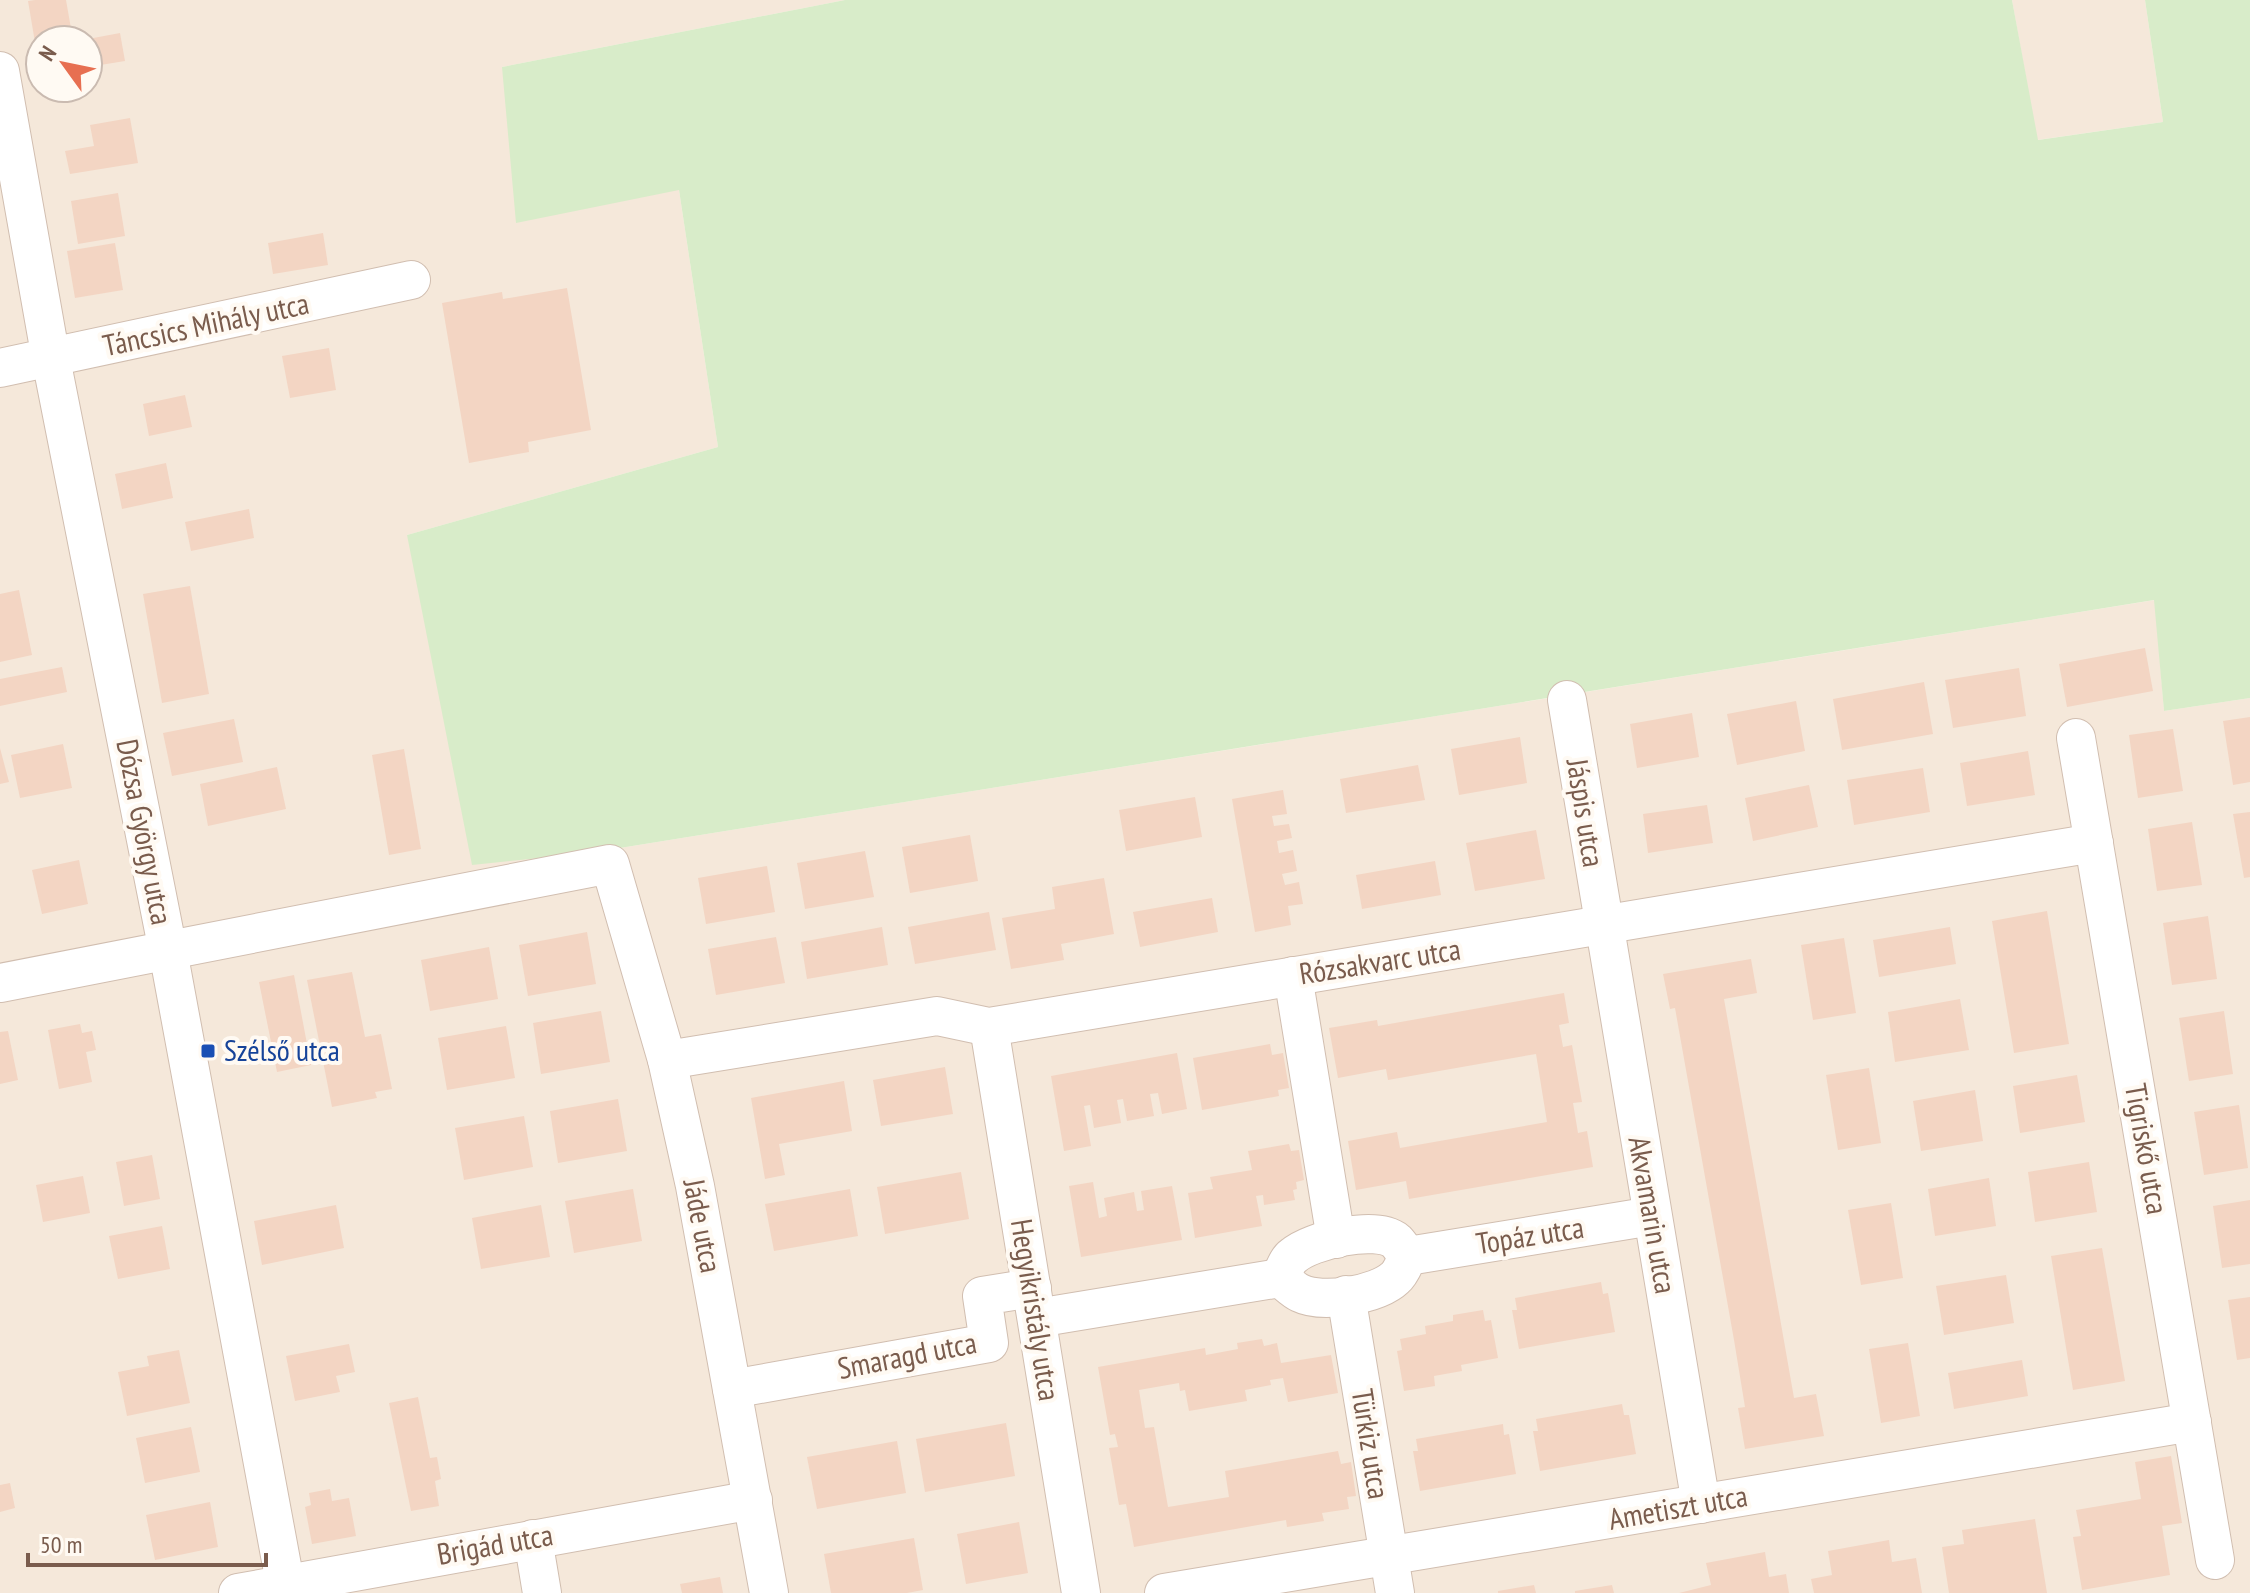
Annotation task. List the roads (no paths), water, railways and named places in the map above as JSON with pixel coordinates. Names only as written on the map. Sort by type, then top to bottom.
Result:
[{"type":"street","name":"Dózsa György utca","points":[[0,71],[51,359],[168,951],[286,1588]]},
{"type":"street","name":"Táncsics Mihály utca","points":[[0,368],[411,280]]},
{"type":"street","name":"Jáspis utca","points":[[1567,700],[1603,926]]},
{"type":"street","name":"Tigriskő utca","points":[[2076,738],[2215,1560]]},
{"type":"street","name":"Rózsakvarc utca","points":[[667,1060],[937,1016],[989,1027],[2094,843]]},
{"type":"street","name":"Jáde utca","points":[[168,951],[610,864],[667,1060],[695,1186],[769,1593]]},
{"type":"street","name":"Akvamarin utca","points":[[1603,926],[1701,1504]]},
{"type":"street","points":[[0,983],[168,951]]},
{"type":"street","points":[[1293,976],[1336,1239]]},
{"type":"street","name":"Hegyikristály utca","points":[[989,1027],[1081,1593]]},
{"type":"street","name":"Topáz utca","points":[[1408,1256],[1652,1216]]},
{"type":"street","points":[[1034,1303],[1280,1278],[1299,1293],[1320,1299],[1380,1289],[1398,1276],[1408,1256],[1395,1240],[1374,1233],[1336,1239],[1314,1244],[1290,1257],[1280,1278]]},
{"type":"street","name":"Türkiz utca","points":[[1346,1295],[1392,1575]]},
{"type":"street","name":"Smaragd utca","points":[[732,1389],[989,1343],[982,1296],[1034,1303]]},
{"type":"street","name":"Ametiszt utca","points":[[1164,1593],[1392,1575],[1701,1504],[2192,1422]]},
{"type":"street","name":"Brigád utca","points":[[238,1593],[286,1588],[533,1539],[753,1500]]},
{"type":"street","points":[[533,1539],[542,1593]]},
{"type":"place","name":"Szélső utca","points":[[208,1051]]}]
